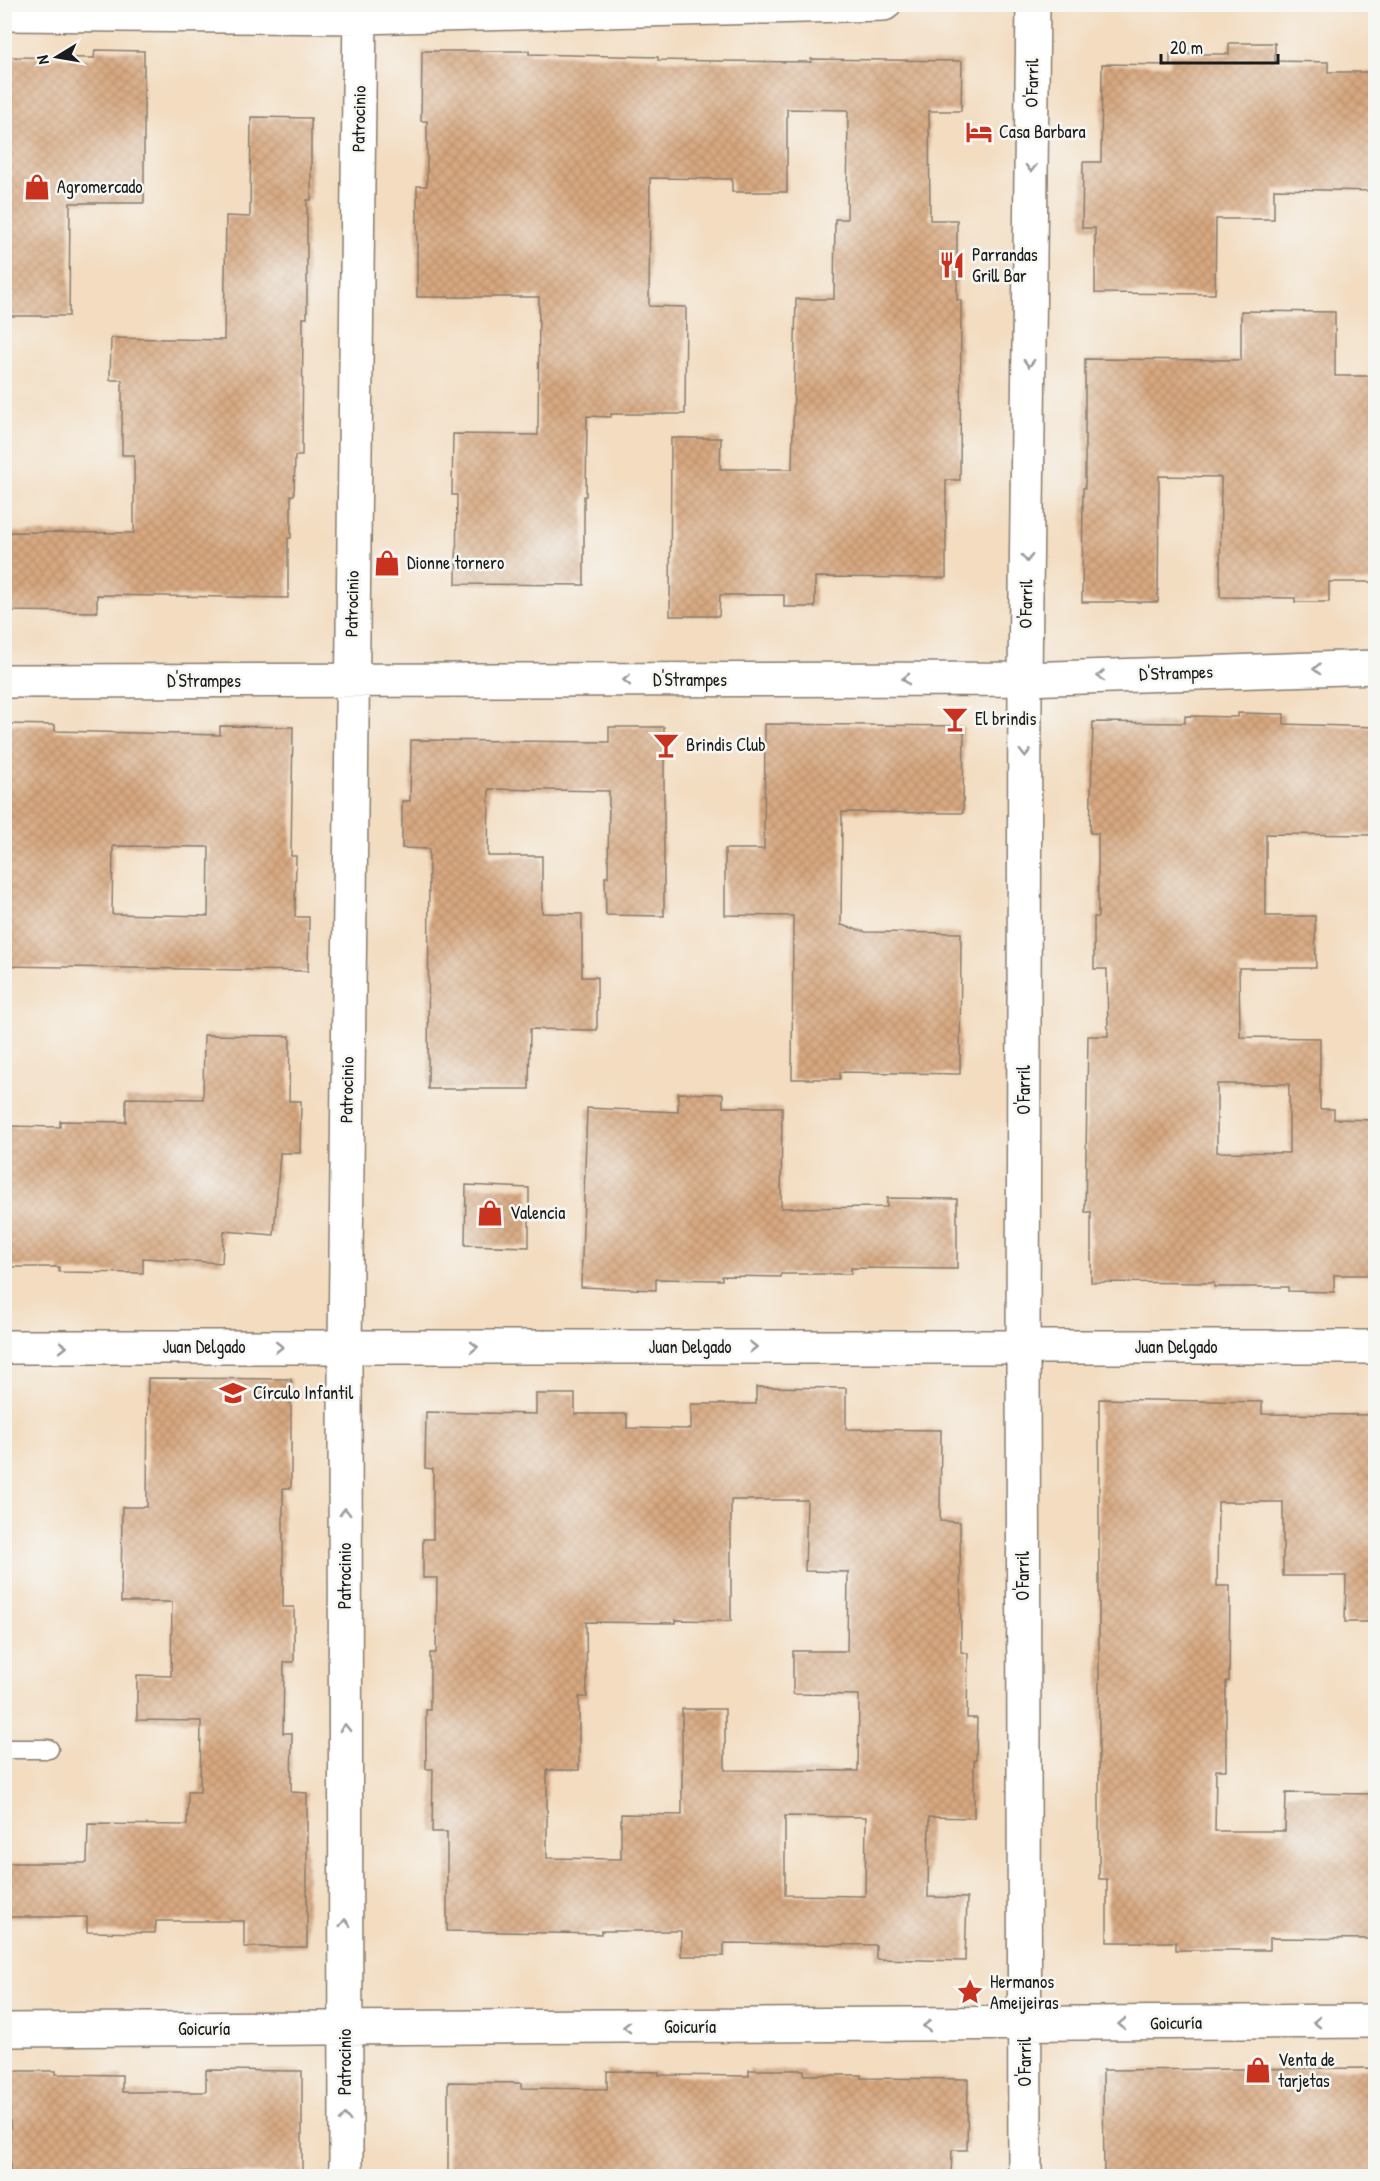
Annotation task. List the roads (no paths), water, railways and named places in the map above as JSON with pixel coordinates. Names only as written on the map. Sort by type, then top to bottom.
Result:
[{"type":"street","points":[[4,14],[884,4]]},
{"type":"street","name":"O'Farril","points":[[1025,2176],[1023,1347],[1025,679],[1033,4]]},
{"type":"street","name":"Patrocinio","points":[[345,2176],[345,1347],[360,11]]},
{"type":"street","name":"D'Strampes","points":[[4,681],[1025,679],[1376,667]]},
{"type":"street","name":"Juan Delgado","points":[[4,1347],[1376,1347]]},
{"type":"street","name":"Goicuría","points":[[4,2030],[1376,2021]]},
{"type":"lane","points":[[4,1749],[49,1749]]},
{"type":"place","name":"Casa Barbara","points":[[979,132]]},
{"type":"place","name":"Agromercado","points":[[37,187]]},
{"type":"place","name":"Parrandas Grill Bar","points":[[952,265]]},
{"type":"place","name":"Dionne tornero","points":[[387,563]]},
{"type":"place","name":"El brindis","points":[[955,719]]},
{"type":"place","name":"Brindis Club","points":[[666,745]]},
{"type":"place","name":"Valencia","points":[[490,1213]]},
{"type":"place","name":"Círculo Infantil","points":[[233,1393]]},
{"type":"place","name":"Hermanos Ameijeiras","points":[[970,1992]]},
{"type":"place","name":"Venta de tarjetas","points":[[1258,2070]]}]
